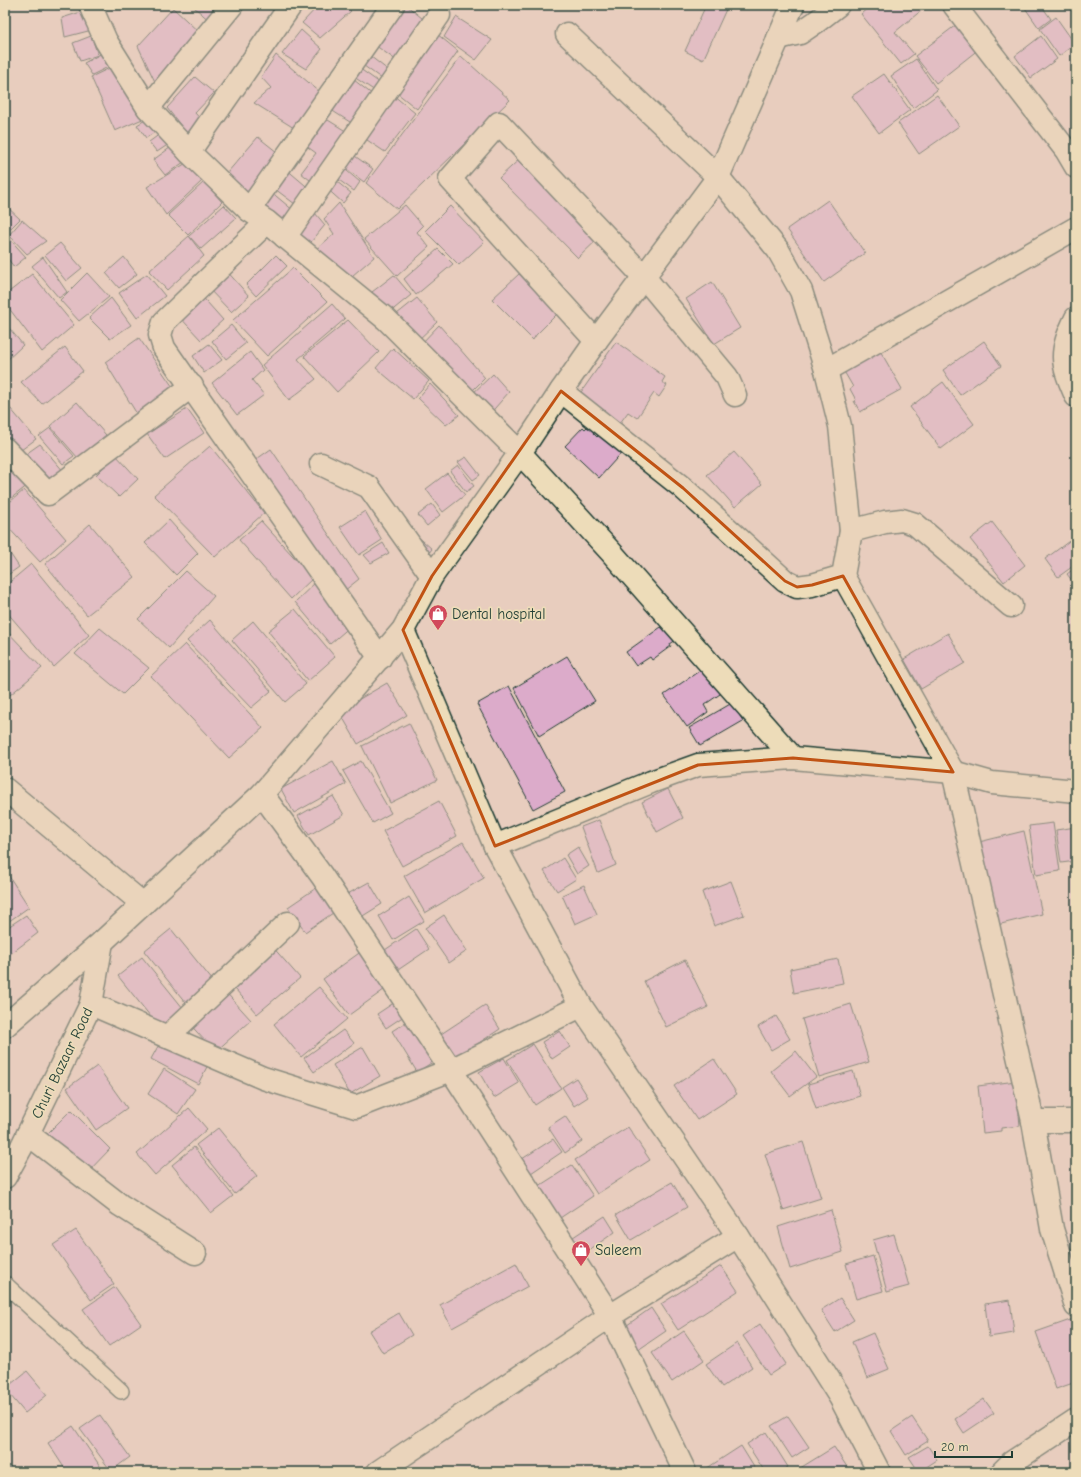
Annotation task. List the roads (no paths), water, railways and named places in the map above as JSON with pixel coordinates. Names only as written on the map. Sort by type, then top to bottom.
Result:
[{"type":"street","points":[[90,5],[106,41],[148,108],[189,152],[248,210],[267,222],[386,319],[520,453],[616,557],[793,758]]},
{"type":"street","points":[[148,108],[232,5]]},
{"type":"street","points":[[189,152],[291,5]]},
{"type":"street","points":[[248,210],[393,5]]},
{"type":"street","points":[[5,1026],[102,942],[262,794],[403,630],[432,576],[520,453],[596,341],[718,177],[793,5]]},
{"type":"street","points":[[778,38],[800,33],[838,5]]},
{"type":"street","points":[[954,5],[1066,150],[1076,168]]},
{"type":"street","points":[[285,237],[439,15]]},
{"type":"street","points":[[567,34],[718,177],[778,250],[801,291],[826,370],[840,426],[851,531],[843,576],[954,772],[1033,1121],[1052,1229],[1076,1306]]},
{"type":"street","points":[[596,341],[450,179],[499,123],[644,276],[727,377],[735,395]]},
{"type":"street","points":[[267,222],[164,322],[160,335],[164,348],[192,386],[244,465],[380,658]]},
{"type":"street","points":[[826,370],[1076,228]]},
{"type":"street","points":[[1076,318],[1063,352],[1066,372],[1076,396]]},
{"type":"street","points":[[5,449],[48,494],[192,386]]},
{"type":"street","points":[[561,391],[683,488],[786,580],[797,587],[812,585],[843,576]]},
{"type":"street","points":[[321,464],[369,488],[432,576]]},
{"type":"street","points":[[851,531],[884,522],[902,520],[915,524],[1011,606]]},
{"type":"street","points":[[403,630],[495,846],[581,1006],[738,1236],[840,1396],[879,1472]]},
{"type":"street","points":[[495,846],[651,782],[698,765],[793,758],[954,772],[992,783],[1076,790]]},
{"type":"street","points":[[5,789],[142,904]]},
{"type":"street","points":[[262,794],[322,876],[451,1070],[610,1316],[685,1472]]},
{"type":"street","points":[[167,1037],[288,923]]},
{"type":"street","name":"Churi Bazaar Road","points":[[5,1177],[28,1134],[91,1004],[102,942]]},
{"type":"street","points":[[91,1004],[263,1078],[356,1106],[451,1070],[581,1006]]},
{"type":"street","points":[[1033,1121],[1076,1121]]},
{"type":"street","points":[[28,1134],[120,1205],[195,1253]]},
{"type":"street","points":[[378,1472],[610,1316],[738,1236]]},
{"type":"street","points":[[1002,1472],[1011,1462],[1076,1420]]},
{"type":"lane","points":[[5,1284],[121,1391]]},
{"type":"place","name":"Dental hospital","points":[[438,631]]},
{"type":"place","name":"Saleem","points":[[581,1267]]}]
